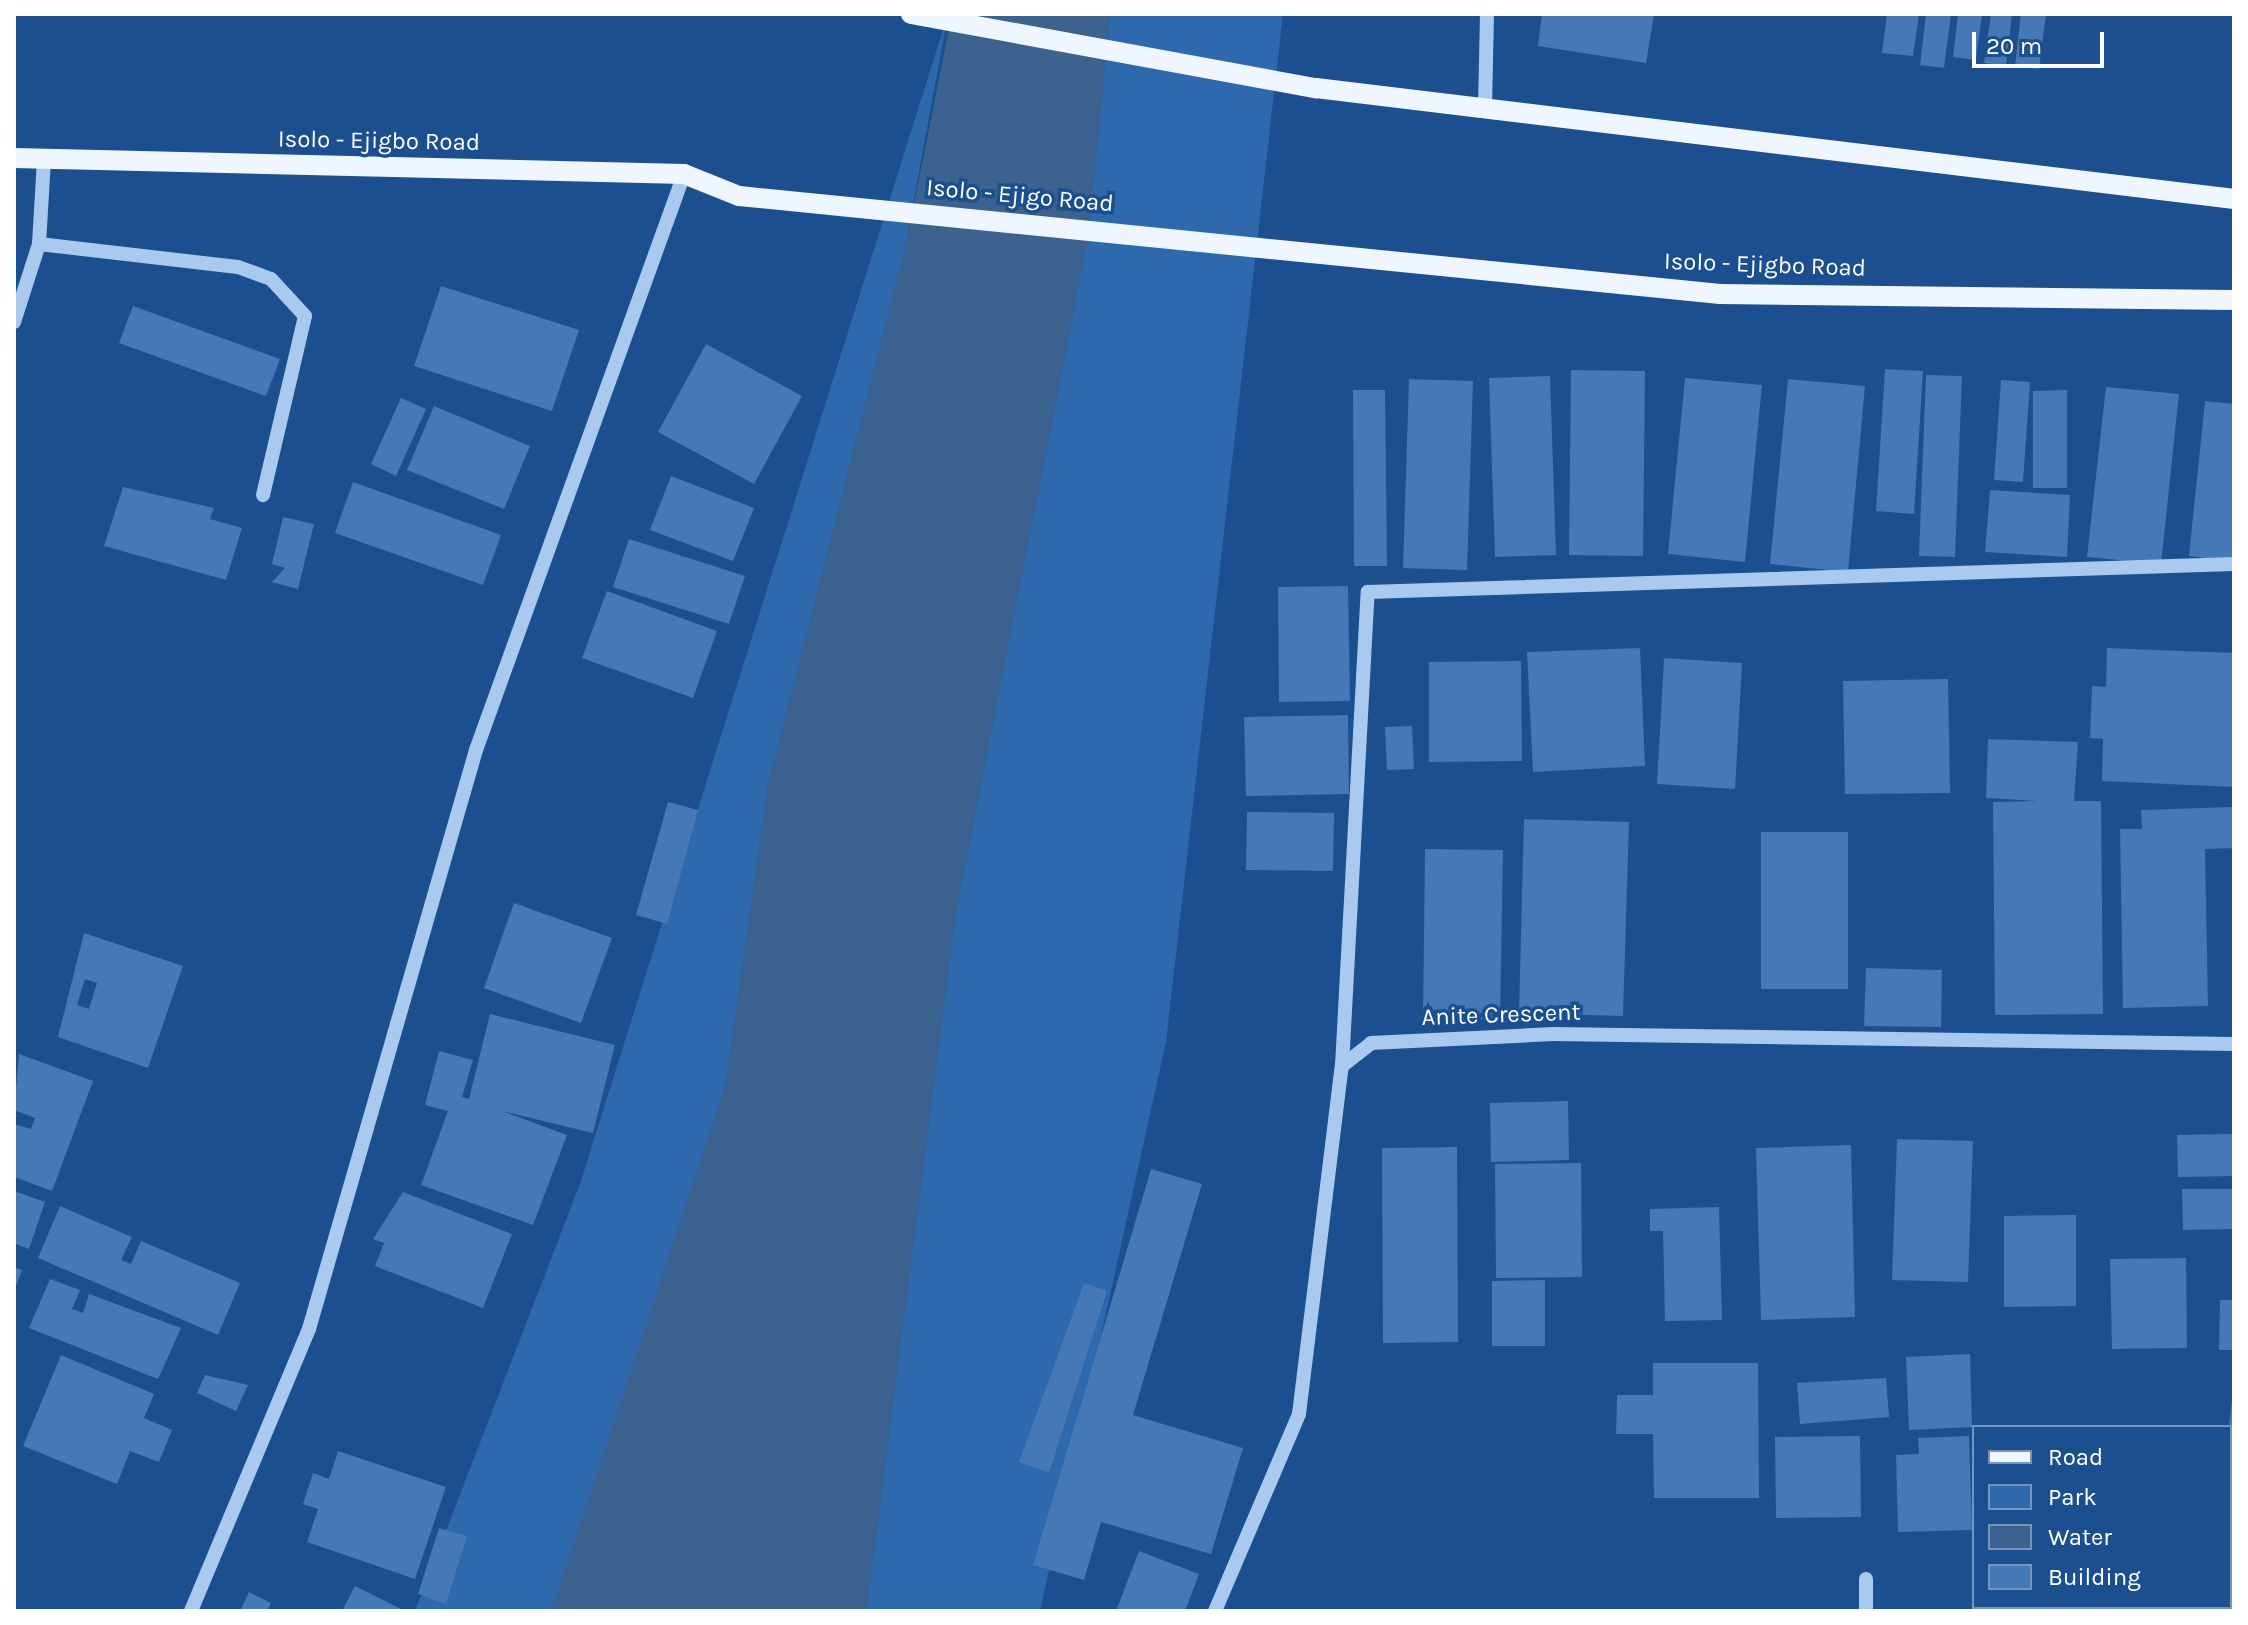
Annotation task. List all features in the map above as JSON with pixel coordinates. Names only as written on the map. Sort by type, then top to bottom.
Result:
[{"type":"main road","points":[[911,14],[1316,88],[2234,199]]},
{"type":"main road","name":"Isolo - Ejigbo Road","points":[[14,158],[684,174],[739,196]]},
{"type":"main road","name":"Isolo - Ejigo Road","points":[[739,196],[1296,248]]},
{"type":"main road","name":"Isolo - Ejigbo Road","points":[[1296,248],[1720,294],[2234,300]]},
{"type":"street","points":[[1485,109],[1487,14]]},
{"type":"street","points":[[14,322],[39,244],[44,159]]},
{"type":"street","points":[[191,1611],[309,1329],[476,750],[684,174]]},
{"type":"street","points":[[39,244],[238,267],[271,279],[305,316],[263,495]]},
{"type":"street","points":[[1215,1611],[1299,1414],[1342,1066],[1368,592],[2234,564]]},
{"type":"street","name":"Anite Crescent","points":[[1342,1066],[1371,1043],[1553,1034],[2234,1044]]},
{"type":"street","points":[[1866,1579],[1866,1611]]},
{"type":"green space","points":[[948,14],[904,254],[768,786],[726,1084],[612,1432],[552,1611],[415,1611],[580,1184]]},
{"type":"green space","points":[[1110,14],[1283,14],[1166,1042],[1040,1611],[866,1611],[956,910],[1088,236]]},
{"type":"water","points":[[952,14],[1110,14],[1088,236],[956,910],[866,1611],[552,1611],[726,1084],[768,786],[904,254]]},
{"type":"building","points":[[1542,14],[1654,14],[1646,63],[1538,46]]},
{"type":"building","points":[[1887,14],[1919,14],[1913,56],[1882,53]]},
{"type":"building","points":[[1926,14],[1951,14],[1944,68],[1920,65]]},
{"type":"building","points":[[1958,14],[1982,14],[1976,60],[1953,57]]},
{"type":"building","points":[[1991,14],[2012,14],[2006,66],[1984,63]]},
{"type":"building","points":[[2021,14],[2046,14],[2039,69],[2015,66]]},
{"type":"building","points":[[441,286],[579,330],[552,411],[414,366]]},
{"type":"building","points":[[133,306],[280,359],[266,396],[119,343]]},
{"type":"building","points":[[706,344],[802,396],[754,484],[658,432]]},
{"type":"building","points":[[1885,369],[1923,371],[1914,514],[1876,511]]},
{"type":"building","points":[[1571,370],[1645,371],[1643,556],[1569,555]]},
{"type":"building","points":[[1926,375],[1962,376],[1955,557],[1919,556]]},
{"type":"building","points":[[1550,376],[1556,555],[1495,557],[1489,378]]},
{"type":"building","points":[[1685,378],[1762,385],[1745,562],[1668,554]]},
{"type":"building","points":[[1409,379],[1473,381],[1467,570],[1403,568]]},
{"type":"building","points":[[1788,379],[1865,386],[1848,572],[1770,564]]},
{"type":"building","points":[[2001,380],[2030,382],[2023,482],[1994,480]]},
{"type":"building","points":[[2106,387],[2179,394],[2161,564],[2087,557]]},
{"type":"building","points":[[1353,390],[1385,390],[1387,566],[1354,566]]},
{"type":"building","points":[[2067,390],[2067,488],[2033,488],[2033,391]]},
{"type":"building","points":[[401,398],[426,409],[396,476],[371,464]]},
{"type":"building","points":[[2205,401],[2234,404],[2234,561],[2189,556]]},
{"type":"building","points":[[434,406],[530,446],[504,509],[407,470]]},
{"type":"building","points":[[671,476],[754,508],[733,561],[650,530]]},
{"type":"building","points":[[353,482],[501,535],[483,585],[335,533]]},
{"type":"building","points":[[123,487],[214,508],[210,519],[242,528],[226,580],[104,546]]},
{"type":"building","points":[[1990,490],[2070,495],[2067,557],[1985,552]]},
{"type":"building","points":[[283,517],[314,524],[298,589],[272,582],[285,568],[272,564]]},
{"type":"building","points":[[629,539],[745,576],[729,624],[613,587]]},
{"type":"building","points":[[1348,586],[1350,701],[1279,702],[1278,587]]},
{"type":"building","points":[[607,591],[717,631],[693,698],[582,658]]},
{"type":"building","points":[[1640,648],[1645,766],[1533,772],[1527,652]]},
{"type":"building","points":[[2107,648],[2234,653],[2234,787],[2102,781],[2103,739],[2090,738],[2092,686],[2106,687]]},
{"type":"building","points":[[1664,658],[1742,663],[1735,789],[1657,784]]},
{"type":"building","points":[[1521,661],[1522,761],[1429,762],[1429,662]]},
{"type":"building","points":[[1948,679],[1950,793],[1845,794],[1843,681]]},
{"type":"building","points":[[1348,715],[1349,794],[1246,796],[1244,717]]},
{"type":"building","points":[[1412,726],[1414,769],[1387,770],[1385,727]]},
{"type":"building","points":[[1988,739],[2078,742],[2074,801],[2101,801],[2103,1014],[1995,1015],[1993,802],[2038,801],[1986,798]]},
{"type":"building","points":[[668,802],[698,810],[667,924],[636,915]]},
{"type":"building","points":[[2234,807],[2234,848],[2205,849],[2208,1006],[2123,1008],[2120,829],[2142,829],[2141,810]]},
{"type":"building","points":[[1247,812],[1334,813],[1333,871],[1246,870]]},
{"type":"building","points":[[1524,819],[1629,822],[1623,1016],[1519,1013]]},
{"type":"building","points":[[1761,832],[1848,832],[1848,989],[1761,989]]},
{"type":"building","points":[[1425,849],[1503,850],[1500,1020],[1423,1019]]},
{"type":"building","points":[[514,903],[612,938],[581,1023],[484,988]]},
{"type":"building","points":[[84,933],[183,966],[148,1068],[58,1037]],"holes":[[[85,979],[97,983],[89,1009],[77,1005]]]},
{"type":"building","points":[[1866,968],[1942,970],[1941,1027],[1864,1026]]},
{"type":"building","points":[[490,1014],[615,1045],[593,1133],[502,1111],[567,1135],[533,1225],[421,1185],[448,1111],[425,1105],[439,1051],[473,1060],[462,1097],[469,1099]]},
{"type":"building","points":[[19,1054],[93,1081],[52,1191],[14,1177],[14,1124],[31,1129],[35,1118],[14,1110]]},
{"type":"building","points":[[1568,1101],[1569,1160],[1491,1162],[1490,1103]]},
{"type":"building","points":[[2233,1134],[2234,1176],[2178,1177],[2177,1135]]},
{"type":"building","points":[[1897,1139],[1973,1141],[1968,1282],[1892,1280]]},
{"type":"building","points":[[1851,1145],[1855,1317],[1761,1320],[1756,1148]]},
{"type":"building","points":[[1457,1147],[1458,1342],[1383,1343],[1382,1148]]},
{"type":"building","points":[[1581,1163],[1582,1277],[1496,1278],[1495,1164]]},
{"type":"building","points":[[1151,1169],[1202,1184],[1133,1415],[1243,1448],[1211,1554],[1101,1522],[1084,1580],[1033,1565]]},
{"type":"building","points":[[2182,1189],[2234,1189],[2234,1229],[2183,1230]]},
{"type":"building","points":[[14,1191],[45,1202],[29,1249],[14,1243]]},
{"type":"building","points":[[403,1192],[512,1234],[483,1308],[375,1266],[384,1243],[373,1239]]},
{"type":"building","points":[[60,1206],[132,1237],[121,1260],[131,1264],[141,1241],[240,1283],[218,1335],[38,1258]]},
{"type":"building","points":[[1719,1207],[1722,1320],[1665,1321],[1663,1231],[1650,1231],[1650,1209]]},
{"type":"building","points":[[2076,1215],[2076,1306],[2004,1307],[2004,1216]]},
{"type":"building","points":[[2186,1258],[2187,1348],[2112,1349],[2110,1259]]},
{"type":"building","points":[[14,1267],[22,1270],[14,1291]]},
{"type":"building","points":[[50,1279],[80,1290],[72,1309],[83,1313],[89,1294],[181,1328],[158,1379],[29,1328]]},
{"type":"building","points":[[1545,1280],[1545,1346],[1492,1346],[1492,1281]]},
{"type":"building","points":[[1084,1283],[1107,1291],[1049,1473],[1019,1462]]},
{"type":"building","points":[[2220,1300],[2234,1300],[2234,1350],[2219,1350]]},
{"type":"building","points":[[1970,1354],[1972,1427],[1909,1430],[1906,1357]]},
{"type":"building","points":[[61,1355],[154,1394],[144,1418],[172,1430],[159,1462],[130,1451],[117,1484],[23,1446]]},
{"type":"building","points":[[1653,1363],[1758,1363],[1759,1498],[1654,1498],[1653,1434],[1616,1434],[1617,1395],[1653,1395]]},
{"type":"building","points":[[205,1375],[248,1385],[236,1411],[197,1393]]},
{"type":"building","points":[[1886,1378],[1889,1417],[1800,1424],[1797,1383]]},
{"type":"building","points":[[2234,1382],[2234,1476],[2232,1425],[2229,1425]]},
{"type":"building","points":[[1860,1436],[1861,1517],[1776,1518],[1775,1437]]},
{"type":"building","points":[[1969,1436],[1972,1530],[1898,1532],[1896,1455],[1919,1454],[1918,1438]]},
{"type":"building","points":[[338,1451],[446,1487],[415,1579],[307,1542],[318,1509],[303,1504],[313,1473],[329,1479]]},
{"type":"building","points":[[439,1528],[467,1536],[446,1604],[418,1594]]},
{"type":"building","points":[[1139,1551],[1199,1574],[1185,1611],[1116,1611]]},
{"type":"building","points":[[2232,1555],[2234,1555],[2234,1611],[2230,1609]]},
{"type":"building","points":[[355,1586],[405,1611],[342,1611]]},
{"type":"building","points":[[249,1592],[271,1603],[267,1611],[240,1611]]}]
